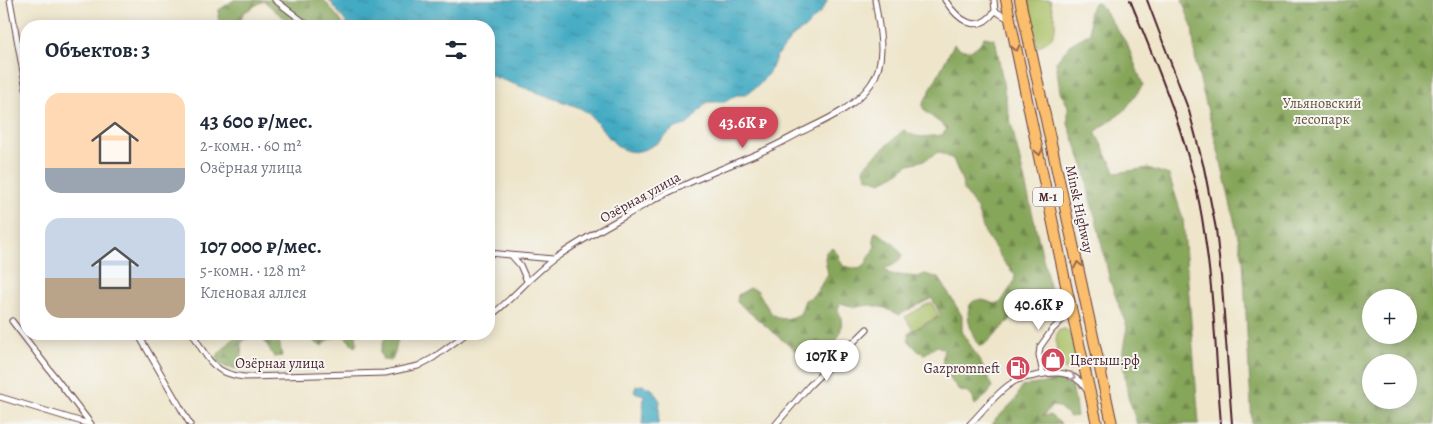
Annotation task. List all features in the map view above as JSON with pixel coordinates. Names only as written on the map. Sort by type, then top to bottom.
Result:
[{"type":"highway","name":"Minsk Highway","points":[[1006,0],[1097,424]]},
{"type":"highway","name":"Minsk Highway","points":[[1020,0],[1112,424]]},
{"type":"street","points":[[10,0],[20,56]]},
{"type":"street","points":[[276,0],[301,20]]},
{"type":"street","name":"Озёрная улица","points":[[495,311],[554,259],[676,188],[761,152],[850,106],[872,83],[881,61],[875,0]]},
{"type":"street","points":[[945,0],[951,9],[962,19],[974,24],[983,22],[991,17],[995,11],[994,0]]},
{"type":"street","points":[[995,11],[1010,19]]},
{"type":"street","points":[[495,254],[554,259]]},
{"type":"street","points":[[512,256],[520,265],[527,281]]},
{"type":"street","points":[[1043,374],[1039,355],[1040,347],[1061,321],[1065,311],[1067,290]]},
{"type":"street","points":[[12,321],[20,332]]},
{"type":"street","points":[[776,424],[810,386],[867,329]]},
{"type":"street","points":[[26,340],[90,424]]},
{"type":"street","points":[[141,340],[190,424]]},
{"type":"street","name":"Озёрная улица","points":[[197,340],[210,362],[217,369],[244,377],[385,373],[418,366],[433,358],[458,340]]},
{"type":"street","points":[[970,424],[1013,381],[1043,374],[1070,374],[1080,381],[1091,398]]},
{"type":"street","points":[[0,397],[90,424]]},
{"type":"green space","points":[[234,0],[324,0],[340,20],[286,20],[264,1],[243,13],[241,20],[219,20],[219,10]]},
{"type":"green space","points":[[1028,0],[1050,0],[1054,15],[1054,33],[1045,43],[1037,47]]},
{"type":"green space","name":"Ульяновский лесопарк","points":[[1182,0],[1433,0],[1433,424],[1252,424],[1243,259],[1196,65],[1192,27]]},
{"type":"green space","points":[[1095,2],[1099,3],[1127,44],[1143,85],[1124,111],[1095,132],[1116,173],[1148,168],[1169,175],[1183,219],[1199,424],[1137,424],[1128,397],[1122,355],[1127,327],[1110,281],[1090,200],[1085,171],[1068,124],[1068,106],[1060,92],[1056,62],[1071,44],[1090,33],[1089,12]]},
{"type":"green space","points":[[984,37],[994,39],[996,43],[1007,106],[1051,292],[1049,298],[1041,300],[1039,295],[1033,298],[984,345],[980,346],[975,339],[968,317],[970,305],[978,300],[994,304],[1001,302],[1014,282],[1015,275],[1004,262],[984,231],[977,209],[963,189],[962,181],[953,159],[938,152],[925,160],[909,164],[895,175],[881,182],[866,177],[864,169],[867,163],[904,130],[918,136],[942,135],[947,129],[923,108],[923,104],[954,44],[962,50],[970,50],[978,46]]},
{"type":"green space","points":[[875,232],[890,241],[902,255],[895,264],[885,268],[889,274],[918,277],[925,274],[939,278],[962,316],[962,331],[981,363],[992,387],[988,394],[975,405],[973,398],[968,392],[960,391],[948,377],[943,362],[944,349],[937,346],[925,354],[918,351],[908,340],[909,333],[941,316],[932,298],[899,315],[885,308],[870,305],[855,307],[840,303],[838,310],[841,325],[837,340],[817,363],[810,363],[737,302],[738,295],[750,288],[757,290],[769,310],[778,318],[791,318],[800,314],[805,300],[816,293],[828,274],[825,259],[826,252],[832,248],[837,253],[843,266],[859,269],[865,265],[875,246],[873,239]]},
{"type":"green space","points":[[931,302],[939,316],[913,330],[905,317]]},
{"type":"green space","points":[[1063,329],[1069,332],[1076,353],[1075,368],[1069,371],[1061,365],[1057,351],[1058,331]]},
{"type":"green space","points":[[232,340],[245,340],[241,344],[242,360],[239,368],[225,367],[217,362],[218,354]]},
{"type":"green space","points":[[263,340],[279,340],[282,356],[274,357]]},
{"type":"green space","points":[[314,340],[329,340],[323,346],[315,343]]},
{"type":"green space","points":[[348,340],[357,340],[355,347]]},
{"type":"green space","points":[[384,340],[398,340],[391,361],[383,360],[380,352]]},
{"type":"green space","points":[[1059,379],[1065,381],[1072,388],[1077,416],[1070,417],[1059,407],[1052,406],[1043,416],[1050,415],[1061,424],[991,424],[1016,399],[1022,386]]},
{"type":"water","points":[[329,0],[828,0],[820,13],[804,29],[794,35],[776,57],[772,68],[760,84],[745,95],[736,95],[725,102],[707,102],[687,125],[672,130],[652,146],[640,151],[630,151],[621,148],[593,118],[576,106],[495,77],[495,20],[344,20]]},
{"type":"water","points":[[642,385],[652,389],[660,401],[658,424],[642,424],[644,395],[634,392],[636,386]]},
{"type":"railway","points":[[1130,0],[1153,56],[1184,143],[1199,201],[1210,279],[1221,424]]},
{"type":"railway","points":[[1147,0],[1189,111],[1204,168],[1216,229],[1232,424]]},
{"type":"place","name":"Цветыш.рф","points":[[1053,360]]},
{"type":"place","name":"Gazpromneft","points":[[1018,368]]}]
